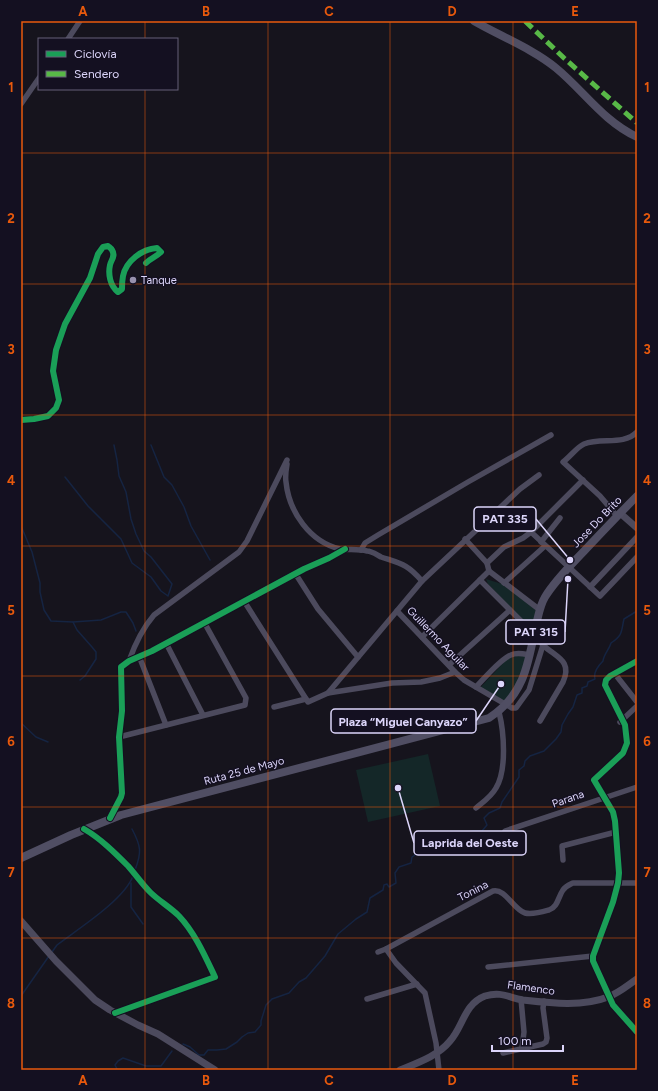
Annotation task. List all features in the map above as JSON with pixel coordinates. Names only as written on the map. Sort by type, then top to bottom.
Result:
[{"type":"main road","points":[[474,21],[546,60],[569,80],[607,118],[637,137]]},
{"type":"main road","name":"Jose Do Brito","points":[[479,721],[489,718],[499,712],[514,696],[522,682],[540,610],[544,599],[550,590],[568,568],[618,514],[637,496]]},
{"type":"main road","name":"Ruta 25 de Mayo","points":[[21,858],[110,818],[479,721]]},
{"type":"street","points":[[69,38],[80,21]]},
{"type":"street","points":[[21,104],[38,79]]},
{"type":"street","points":[[21,420],[48,416],[56,408],[59,400],[54,371],[56,350],[65,324],[90,278],[98,254],[103,247],[108,246],[112,250],[114,257],[110,265],[109,273],[111,283],[114,289],[118,292],[122,289],[123,276],[132,260],[150,249],[157,248],[161,252],[146,263]]},
{"type":"street","points":[[637,432],[623,441],[607,440],[590,442],[582,445],[564,462],[618,514],[637,528]]},
{"type":"street","points":[[361,550],[365,543],[378,535],[551,435]]},
{"type":"street","points":[[129,661],[135,644],[145,626],[154,615],[239,552],[247,541],[287,460],[285,481],[287,492],[299,519],[307,530],[325,544],[345,549],[370,551],[405,566],[412,570],[422,581]]},
{"type":"street","points":[[328,693],[422,581],[520,489],[539,475]]},
{"type":"street","points":[[422,637],[480,580],[488,571],[488,563],[504,547],[523,538],[531,532],[583,480]]},
{"type":"street","points":[[504,583],[543,544],[560,518]]},
{"type":"street","points":[[531,532],[568,568],[600,596],[637,557]]},
{"type":"street","points":[[590,587],[637,537]]},
{"type":"street","points":[[465,540],[488,563]]},
{"type":"street","points":[[110,818],[122,793],[119,737],[122,704],[121,667],[129,661],[166,643],[295,573],[345,549]]},
{"type":"street","points":[[488,571],[540,610]]},
{"type":"street","points":[[295,573],[318,609],[358,658]]},
{"type":"street","points":[[480,580],[522,622],[535,632],[542,645],[561,659],[566,670],[566,676],[540,721]]},
{"type":"street","points":[[244,601],[308,702],[328,693],[392,683],[421,682],[440,678],[455,672]]},
{"type":"street","points":[[449,665],[510,610]]},
{"type":"street","name":"Guillermo Aguilar","points":[[397,611],[455,672],[506,705]]},
{"type":"street","points":[[119,737],[245,705],[246,698],[204,622]]},
{"type":"street","points":[[166,643],[203,715]]},
{"type":"street","points":[[506,705],[516,708],[529,690],[542,645]]},
{"type":"street","points":[[476,687],[504,658],[518,653],[530,654]]},
{"type":"street","points":[[139,656],[166,725]]},
{"type":"street","points":[[637,661],[606,680],[605,685],[621,721],[625,726],[627,743],[623,753],[594,780],[613,812],[616,832],[618,884],[593,956],[593,961],[609,997],[617,1010],[637,1032]]},
{"type":"street","points":[[615,674],[637,702]]},
{"type":"street","points":[[274,707],[306,699]]},
{"type":"street","points":[[621,721],[637,706]]},
{"type":"street","points":[[476,808],[488,798],[496,788],[500,777],[503,753],[502,724],[499,712]]},
{"type":"street","name":"Parana","points":[[505,831],[637,787]]},
{"type":"street","points":[[84,829],[94,835],[129,866],[150,892],[184,922],[208,961],[215,977],[115,1013]]},
{"type":"street","points":[[563,860],[562,846],[616,832]]},
{"type":"street","name":"Tonina","points":[[378,952],[496,890],[502,893],[518,909],[524,913],[531,914],[552,908],[558,901],[563,890],[573,883],[637,883]]},
{"type":"street","points":[[21,921],[56,961],[95,1000],[115,1013],[158,1034],[215,1070]]},
{"type":"street","points":[[386,949],[396,963],[425,993],[438,1052],[439,1070]]},
{"type":"street","points":[[488,967],[593,956]]},
{"type":"street","name":"Flamenco","points":[[400,1070],[438,1052],[451,1040],[471,1004],[486,996],[506,994],[521,999],[577,1003],[609,997],[637,979]]},
{"type":"street","points":[[367,999],[417,984]]},
{"type":"street","points":[[521,999],[524,1032],[522,1048]]},
{"type":"street","points":[[503,1053],[546,1042],[547,1038],[543,1008],[544,1001]]},
{"type":"green space","points":[[486,579],[502,584],[536,609],[534,626],[523,620],[488,584]]},
{"type":"green space","points":[[516,656],[526,656],[520,679],[506,702],[479,689],[507,659]]},
{"type":"green space","points":[[428,754],[440,806],[368,822],[356,770]]},
{"type":"waterway","points":[[65,477],[88,506],[121,539],[132,563],[151,577],[161,591],[168,596],[172,584],[151,557],[144,551],[136,534],[131,519],[126,492],[119,476],[114,445]]},
{"type":"waterway","points":[[151,445],[164,477],[172,485],[184,507],[191,526],[210,560]]},
{"type":"waterway","points":[[21,526],[32,552],[40,583],[40,592],[44,610],[51,621],[73,622],[77,630],[96,652],[96,659],[85,676],[80,680]]},
{"type":"waterway","points":[[183,1044],[190,1047],[199,1055],[204,1055],[208,1050],[226,1049],[248,1033],[255,1032],[261,1025],[266,1005],[272,999],[289,993],[299,982],[306,978],[325,956],[338,934],[367,912],[370,898],[383,890],[384,885],[387,884],[389,887],[396,883],[395,873],[399,867],[411,863],[412,857],[436,838],[453,833],[457,835],[473,831],[482,831],[487,825],[484,818],[489,813],[500,808],[502,802],[519,777],[519,770],[524,766],[525,761],[530,756],[544,751],[561,732],[562,725],[573,707],[577,695],[582,693],[582,688],[587,686],[588,682],[595,679],[596,671],[603,661],[611,643],[620,635],[624,619],[637,611]]},
{"type":"waterway","points":[[73,622],[101,620],[121,612],[126,612],[136,631]]},
{"type":"waterway","points":[[21,723],[36,737],[48,742]]},
{"type":"waterway","points":[[132,829],[140,849],[135,870]]},
{"type":"waterway","points":[[52,952],[57,945],[100,914],[111,904],[128,885],[133,876]]},
{"type":"waterway","points":[[131,883],[131,907],[143,924]]},
{"type":"waterway","points":[[21,996],[49,956]]},
{"type":"waterway","points":[[115,1070],[117,1069],[115,1065],[123,1058],[146,1066],[161,1066],[172,1051]]},
{"type":"marked path","points":[[525,21],[637,123]]},
{"type":"cycle path","points":[[21,420],[48,416],[56,408],[59,400],[53,371],[56,350],[65,324],[90,278],[98,254],[103,247],[108,246],[113,252],[109,268],[111,283],[118,292],[122,289],[123,278],[127,265],[140,253],[157,248],[161,252],[146,263]]},
{"type":"cycle path","points":[[110,818],[122,793],[119,737],[122,711],[121,667],[129,661],[152,651],[304,569],[345,549]]},
{"type":"cycle path","points":[[637,661],[610,676],[606,680],[605,685],[625,725],[627,743],[623,753],[594,780],[613,812],[619,873],[613,902],[593,956],[593,961],[613,1005],[637,1032]]},
{"type":"cycle path","points":[[84,829],[113,851],[150,892],[179,916],[195,937],[215,977],[115,1013]]},
{"type":"place","name":"Tanque","points":[[133,280]]},
{"type":"place","name":"PAT 335","points":[[570,560]]},
{"type":"place","name":"PAT 315","points":[[568,579]]},
{"type":"place","name":"Plaza “Miguel Canyazo”","points":[[501,684]]},
{"type":"place","name":"Laprida del Oeste","points":[[398,788]]}]
